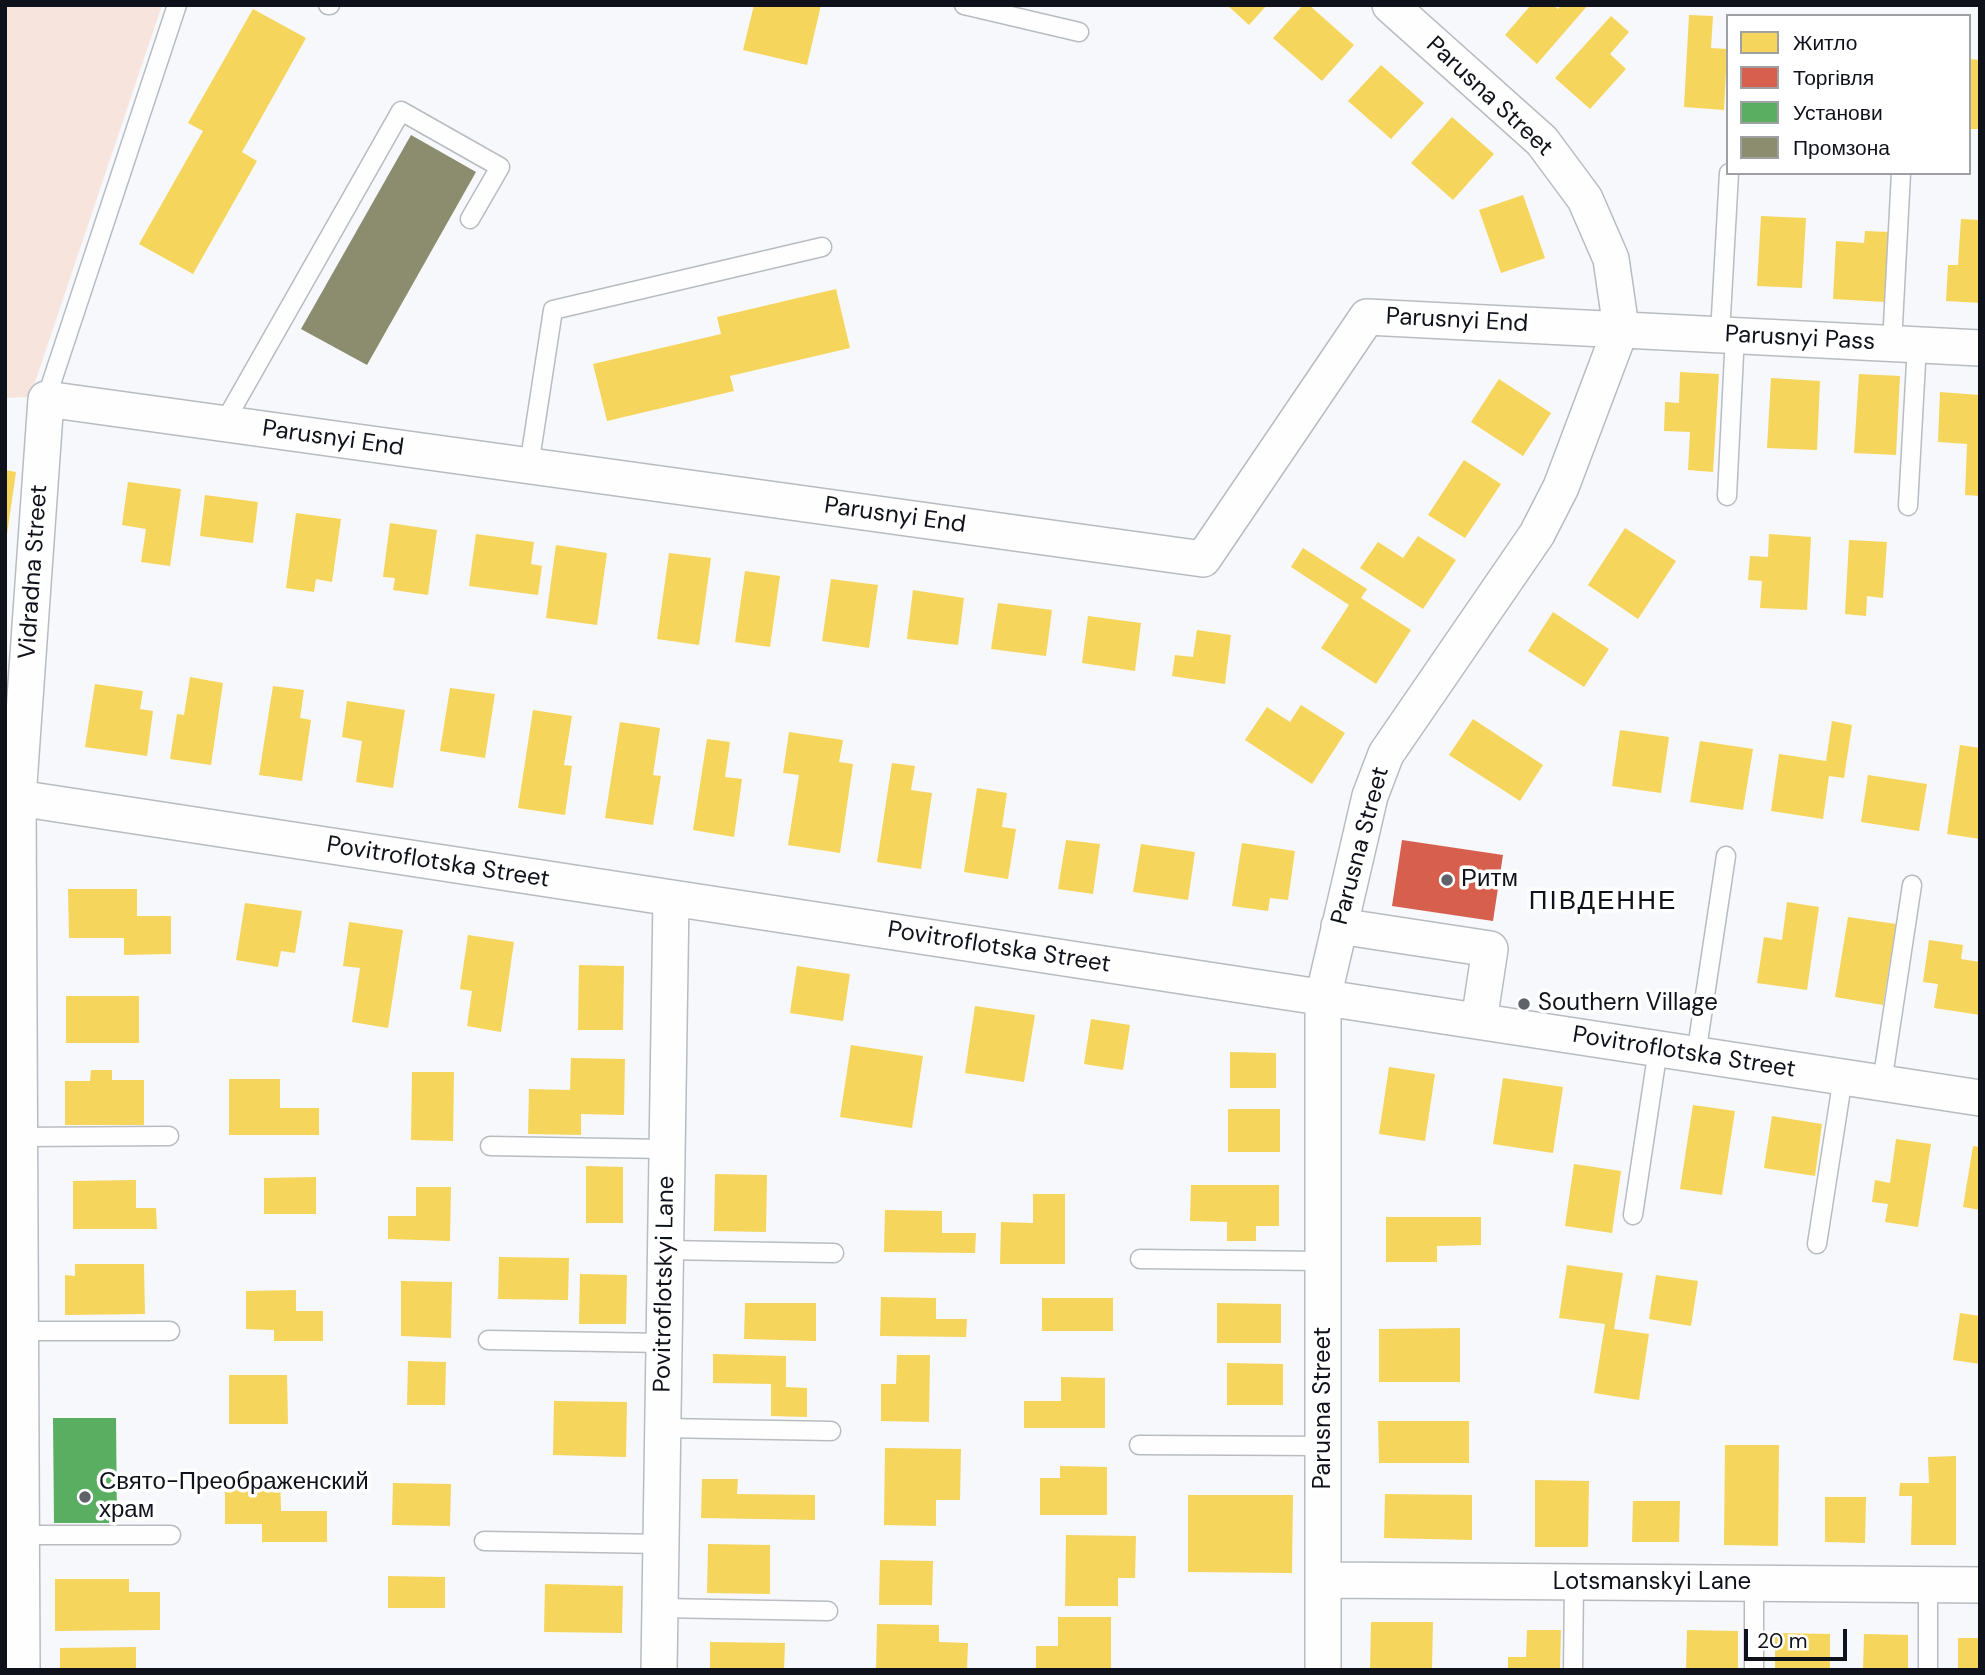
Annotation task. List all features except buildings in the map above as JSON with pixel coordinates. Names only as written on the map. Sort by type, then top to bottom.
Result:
[{"type":"street","name":"Parusna Street","points":[[1323,1670],[1323,998],[1370,796],[1386,754],[1537,534],[1561,487],[1621,328],[1611,259],[1585,199],[1542,141],[1390,5]]},
{"type":"street","name":"Parusnyi End","points":[[46,399],[1203,559],[1367,317],[1621,328]]},
{"type":"street","name":"Parusnyi Pass","points":[[1621,328],[1980,348]]},
{"type":"street","name":"Vidradna Street","points":[[22,1670],[18,799],[46,399]]},
{"type":"street","name":"Povitroflotska Street","points":[[18,799],[1980,1098]]},
{"type":"street","name":"Povitroflotskyi Lane","points":[[659,1670],[671,899]]},
{"type":"street","points":[[1339,926],[1490,949],[1479,1021]]},
{"type":"street","name":"Lotsmanskyi Lane","points":[[1325,1580],[1980,1585]]},
{"type":"lane","points":[[46,399],[177,5]]},
{"type":"lane","points":[[964,5],[1079,32]]},
{"type":"lane","points":[[224,423],[401,111],[500,167],[470,219]]},
{"type":"lane","points":[[1727,496],[1729,175]]},
{"type":"lane","points":[[1901,175],[1908,506]]},
{"type":"lane","points":[[529,466],[553,310],[822,247]]},
{"type":"lane","points":[[1696,1055],[1726,856]]},
{"type":"lane","points":[[1882,1083],[1912,885]]},
{"type":"lane","points":[[1633,1215],[1658,1049]]},
{"type":"lane","points":[[1817,1244],[1843,1077]]},
{"type":"lane","points":[[19,1137],[169,1136]]},
{"type":"lane","points":[[490,1146],[667,1149]]},
{"type":"lane","points":[[666,1250],[834,1253]]},
{"type":"lane","points":[[1140,1259],[1323,1261]]},
{"type":"lane","points":[[20,1332],[170,1331]]},
{"type":"lane","points":[[488,1340],[664,1343]]},
{"type":"lane","points":[[663,1428],[831,1432]]},
{"type":"lane","points":[[1139,1445],[1324,1446]]},
{"type":"lane","points":[[21,1535],[171,1535]]},
{"type":"lane","points":[[484,1541],[661,1544]]},
{"type":"lane","points":[[1573,1670],[1574,1582]]},
{"type":"lane","points":[[1754,1583],[1754,1670]]},
{"type":"lane","points":[[1928,1584],[1928,1670]]},
{"type":"lane","points":[[660,1608],[828,1611]]},
{"type":"shaded area","points":[[5,5],[162,5],[30,397],[5,398]]},
{"type":"place","name":"Ритм","points":[[1447,880]]},
{"type":"place","name":"Southern Village","points":[[1524,1004]]},
{"type":"place","name":"Свято-Преображенский храм","points":[[85,1497]]},
{"type":"district","name":"ПІВДЕННЕ","points":[[1603,902]]}]
